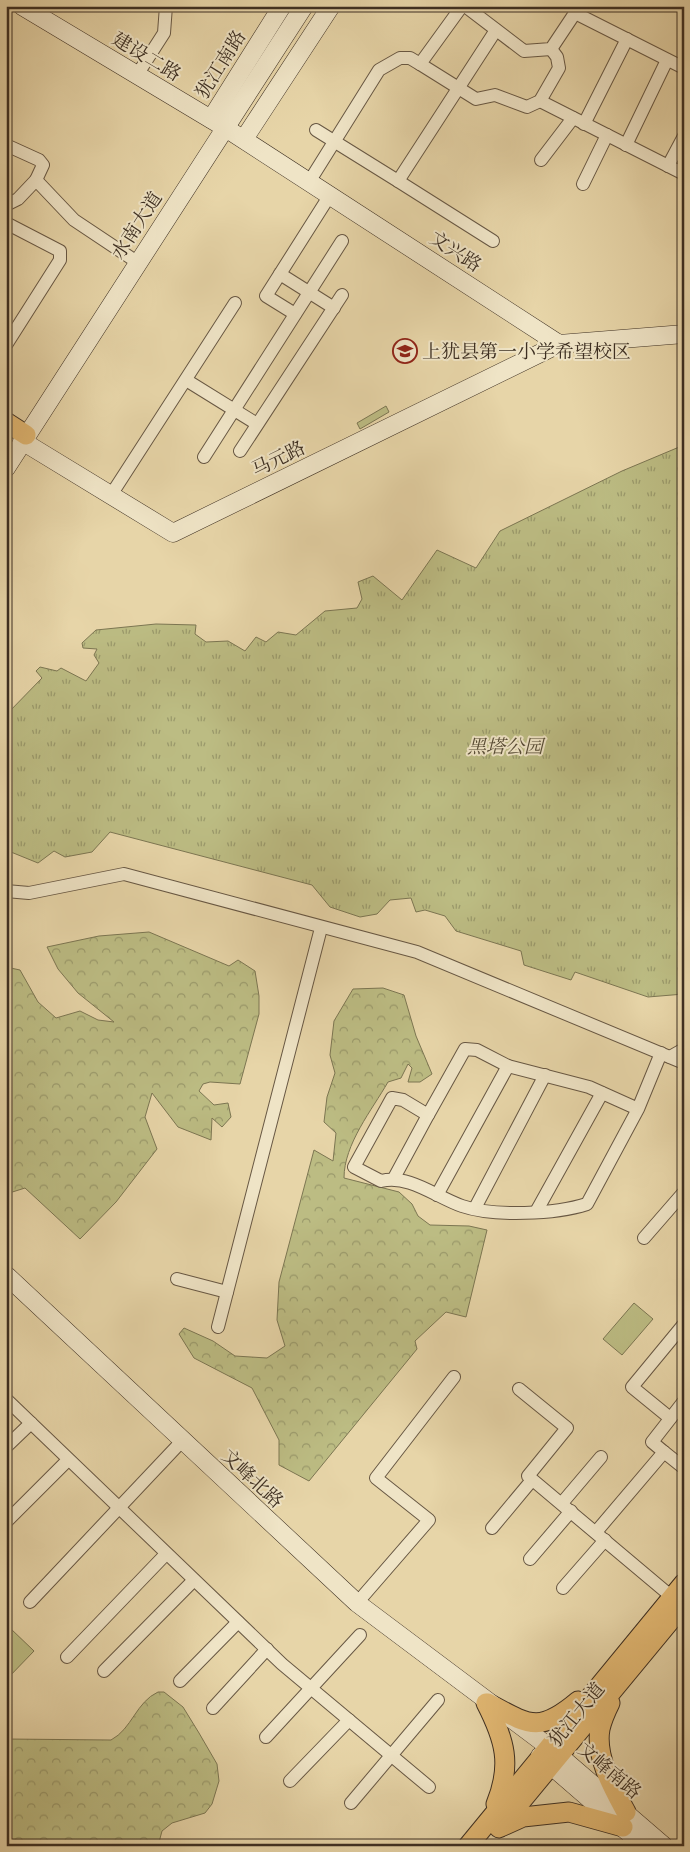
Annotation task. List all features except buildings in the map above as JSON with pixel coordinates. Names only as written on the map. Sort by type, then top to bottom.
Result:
[{"type":"main road","points":[[6,422],[19,439]]},
{"type":"main road","name":"犹江大道","points":[[468,1846],[495,1823],[680,1595]]},
{"type":"main road","points":[[486,1702],[524,1723],[539,1724],[611,1682]]},
{"type":"main road","points":[[486,1702],[501,1733],[504,1750],[504,1785],[495,1823],[523,1816],[569,1812],[624,1819],[600,1750],[600,1729],[611,1682]]},
{"type":"main road","name":"犹江大道","points":[[484,1846],[495,1823]]},
{"type":"street","name":"建设二路","points":[[22,6],[218,123]]},
{"type":"street","points":[[137,75],[164,32],[166,6]]},
{"type":"street","name":"犹江南路","points":[[218,123],[282,6]]},
{"type":"street","name":"水南大道","points":[[6,468],[19,439],[137,262],[218,123],[246,94],[304,6]]},
{"type":"street","points":[[244,140],[331,6]]},
{"type":"street","points":[[420,64],[463,6],[524,51],[551,49]]},
{"type":"street","points":[[551,49],[574,10],[684,68]]},
{"type":"street","points":[[398,181],[496,30]]},
{"type":"street","points":[[584,124],[627,39]]},
{"type":"street","points":[[309,182],[384,66],[400,58],[410,58],[476,99],[495,95],[527,107],[540,102],[559,68],[557,57],[551,49]]},
{"type":"street","points":[[626,145],[667,60]]},
{"type":"street","points":[[540,102],[684,174]]},
{"type":"street","points":[[542,160],[572,118]]},
{"type":"street","name":"文兴路","points":[[218,123],[559,344]]},
{"type":"street","points":[[316,130],[494,241]]},
{"type":"street","points":[[583,184],[607,135]]},
{"type":"street","points":[[668,166],[684,136]]},
{"type":"street","points":[[6,145],[39,160],[42,165],[36,180],[18,199],[6,205]]},
{"type":"street","points":[[36,180],[74,220],[137,262]]},
{"type":"street","points":[[295,314],[266,296],[330,195]]},
{"type":"street","points":[[6,222],[60,251],[60,260],[6,345]]},
{"type":"street","points":[[204,457],[342,241]]},
{"type":"street","points":[[280,274],[334,308]]},
{"type":"street","points":[[240,451],[342,296]]},
{"type":"street","points":[[111,495],[235,303]]},
{"type":"street","points":[[559,344],[684,334]]},
{"type":"street","name":"马元路","points":[[19,439],[173,533],[559,344]]},
{"type":"street","points":[[186,380],[257,424]]},
{"type":"street","points":[[6,891],[29,893],[124,874],[321,928],[417,952],[684,1063]]},
{"type":"street","points":[[218,1327],[321,928]]},
{"type":"street","points":[[394,1178],[465,1049],[477,1050],[508,1066],[545,1075],[602,1093],[638,1108]]},
{"type":"street","points":[[428,1115],[402,1100],[392,1098],[354,1167],[381,1181],[394,1178],[464,1207],[512,1213],[570,1209],[587,1204],[665,1055],[684,1049]]},
{"type":"street","points":[[436,1195],[508,1066]]},
{"type":"street","points":[[475,1208],[545,1075]]},
{"type":"street","points":[[536,1212],[602,1093]]},
{"type":"street","points":[[644,1238],[684,1192]]},
{"type":"street","name":"文峰北路","points":[[6,1275],[357,1603],[486,1702]]},
{"type":"street","points":[[177,1279],[227,1292]]},
{"type":"street","points":[[670,1418],[632,1387],[684,1324]]},
{"type":"street","points":[[357,1603],[429,1520],[376,1478],[454,1377]]},
{"type":"street","points":[[519,1389],[567,1428],[528,1476],[600,1536],[680,1595]]},
{"type":"street","points":[[6,1399],[267,1650],[430,1787]]},
{"type":"street","points":[[684,1401],[652,1442],[684,1468]]},
{"type":"street","points":[[6,1447],[31,1423]]},
{"type":"street","points":[[30,1602],[182,1441]]},
{"type":"street","points":[[563,1588],[664,1452]]},
{"type":"street","points":[[530,1559],[602,1457]]},
{"type":"street","points":[[6,1522],[68,1460]]},
{"type":"street","points":[[492,1528],[532,1480]]},
{"type":"street","points":[[67,1657],[166,1554]]},
{"type":"street","points":[[104,1671],[194,1580]]},
{"type":"street","points":[[180,1681],[238,1622]]},
{"type":"street","points":[[266,1738],[360,1636]]},
{"type":"street","points":[[213,1708],[267,1650]]},
{"type":"street","points":[[351,1803],[438,1700]]},
{"type":"street","name":"文峰南路","points":[[486,1702],[624,1819],[664,1846]]},
{"type":"street","points":[[290,1781],[349,1720]]},
{"type":"street","name":"文峰南路","points":[[624,1819],[644,1846]]},
{"type":"green space","points":[[386,406],[389,412],[360,429],[357,423]]},
{"type":"green space","name":"黑塔公园","points":[[684,445],[684,994],[648,997],[575,972],[571,980],[524,965],[521,951],[456,931],[445,916],[425,910],[416,912],[411,898],[390,900],[377,914],[360,917],[330,907],[312,885],[110,832],[92,852],[65,857],[54,851],[38,863],[6,850],[6,715],[42,678],[36,671],[40,667],[57,671],[61,668],[86,681],[99,663],[94,655],[97,649],[83,648],[82,643],[96,630],[156,624],[196,625],[195,634],[206,642],[228,641],[245,651],[256,637],[266,642],[278,632],[296,635],[325,611],[357,608],[362,599],[358,582],[373,576],[402,600],[437,550],[476,568],[500,531],[622,471]]},
{"type":"green space","points":[[149,932],[229,966],[238,960],[255,971],[259,996],[259,1014],[240,1084],[210,1082],[203,1084],[199,1091],[214,1105],[228,1103],[231,1117],[222,1127],[212,1118],[211,1140],[178,1127],[152,1093],[145,1117],[157,1149],[116,1202],[80,1239],[25,1188],[6,1194],[6,967],[20,970],[38,1002],[56,1018],[80,1011],[98,1020],[114,1022],[78,993],[58,969],[47,947],[99,936]]},
{"type":"green space","points":[[383,988],[404,995],[416,1036],[432,1074],[420,1082],[408,1082],[412,1068],[408,1064],[401,1078],[388,1082],[354,1140],[345,1165],[344,1178],[399,1192],[412,1204],[418,1216],[430,1225],[469,1226],[487,1230],[466,1317],[446,1312],[415,1341],[417,1349],[309,1481],[279,1465],[279,1440],[252,1388],[194,1358],[179,1334],[184,1328],[213,1341],[235,1356],[267,1358],[285,1346],[277,1320],[279,1282],[314,1150],[333,1161],[336,1133],[324,1122],[327,1097],[335,1073],[330,1055],[334,1021],[353,989]]},
{"type":"green space","points":[[634,1303],[653,1319],[622,1355],[603,1339]]},
{"type":"green space","points":[[10,1628],[34,1651],[6,1680],[6,1632]]},
{"type":"green space","points":[[158,1692],[164,1692],[183,1707],[217,1764],[219,1781],[212,1804],[205,1813],[172,1823],[162,1831],[158,1846],[6,1846],[6,1739],[111,1740],[124,1729],[144,1702]]},
{"type":"place","name":"上犹县第一小学希望校区","points":[[405,351]]}]
